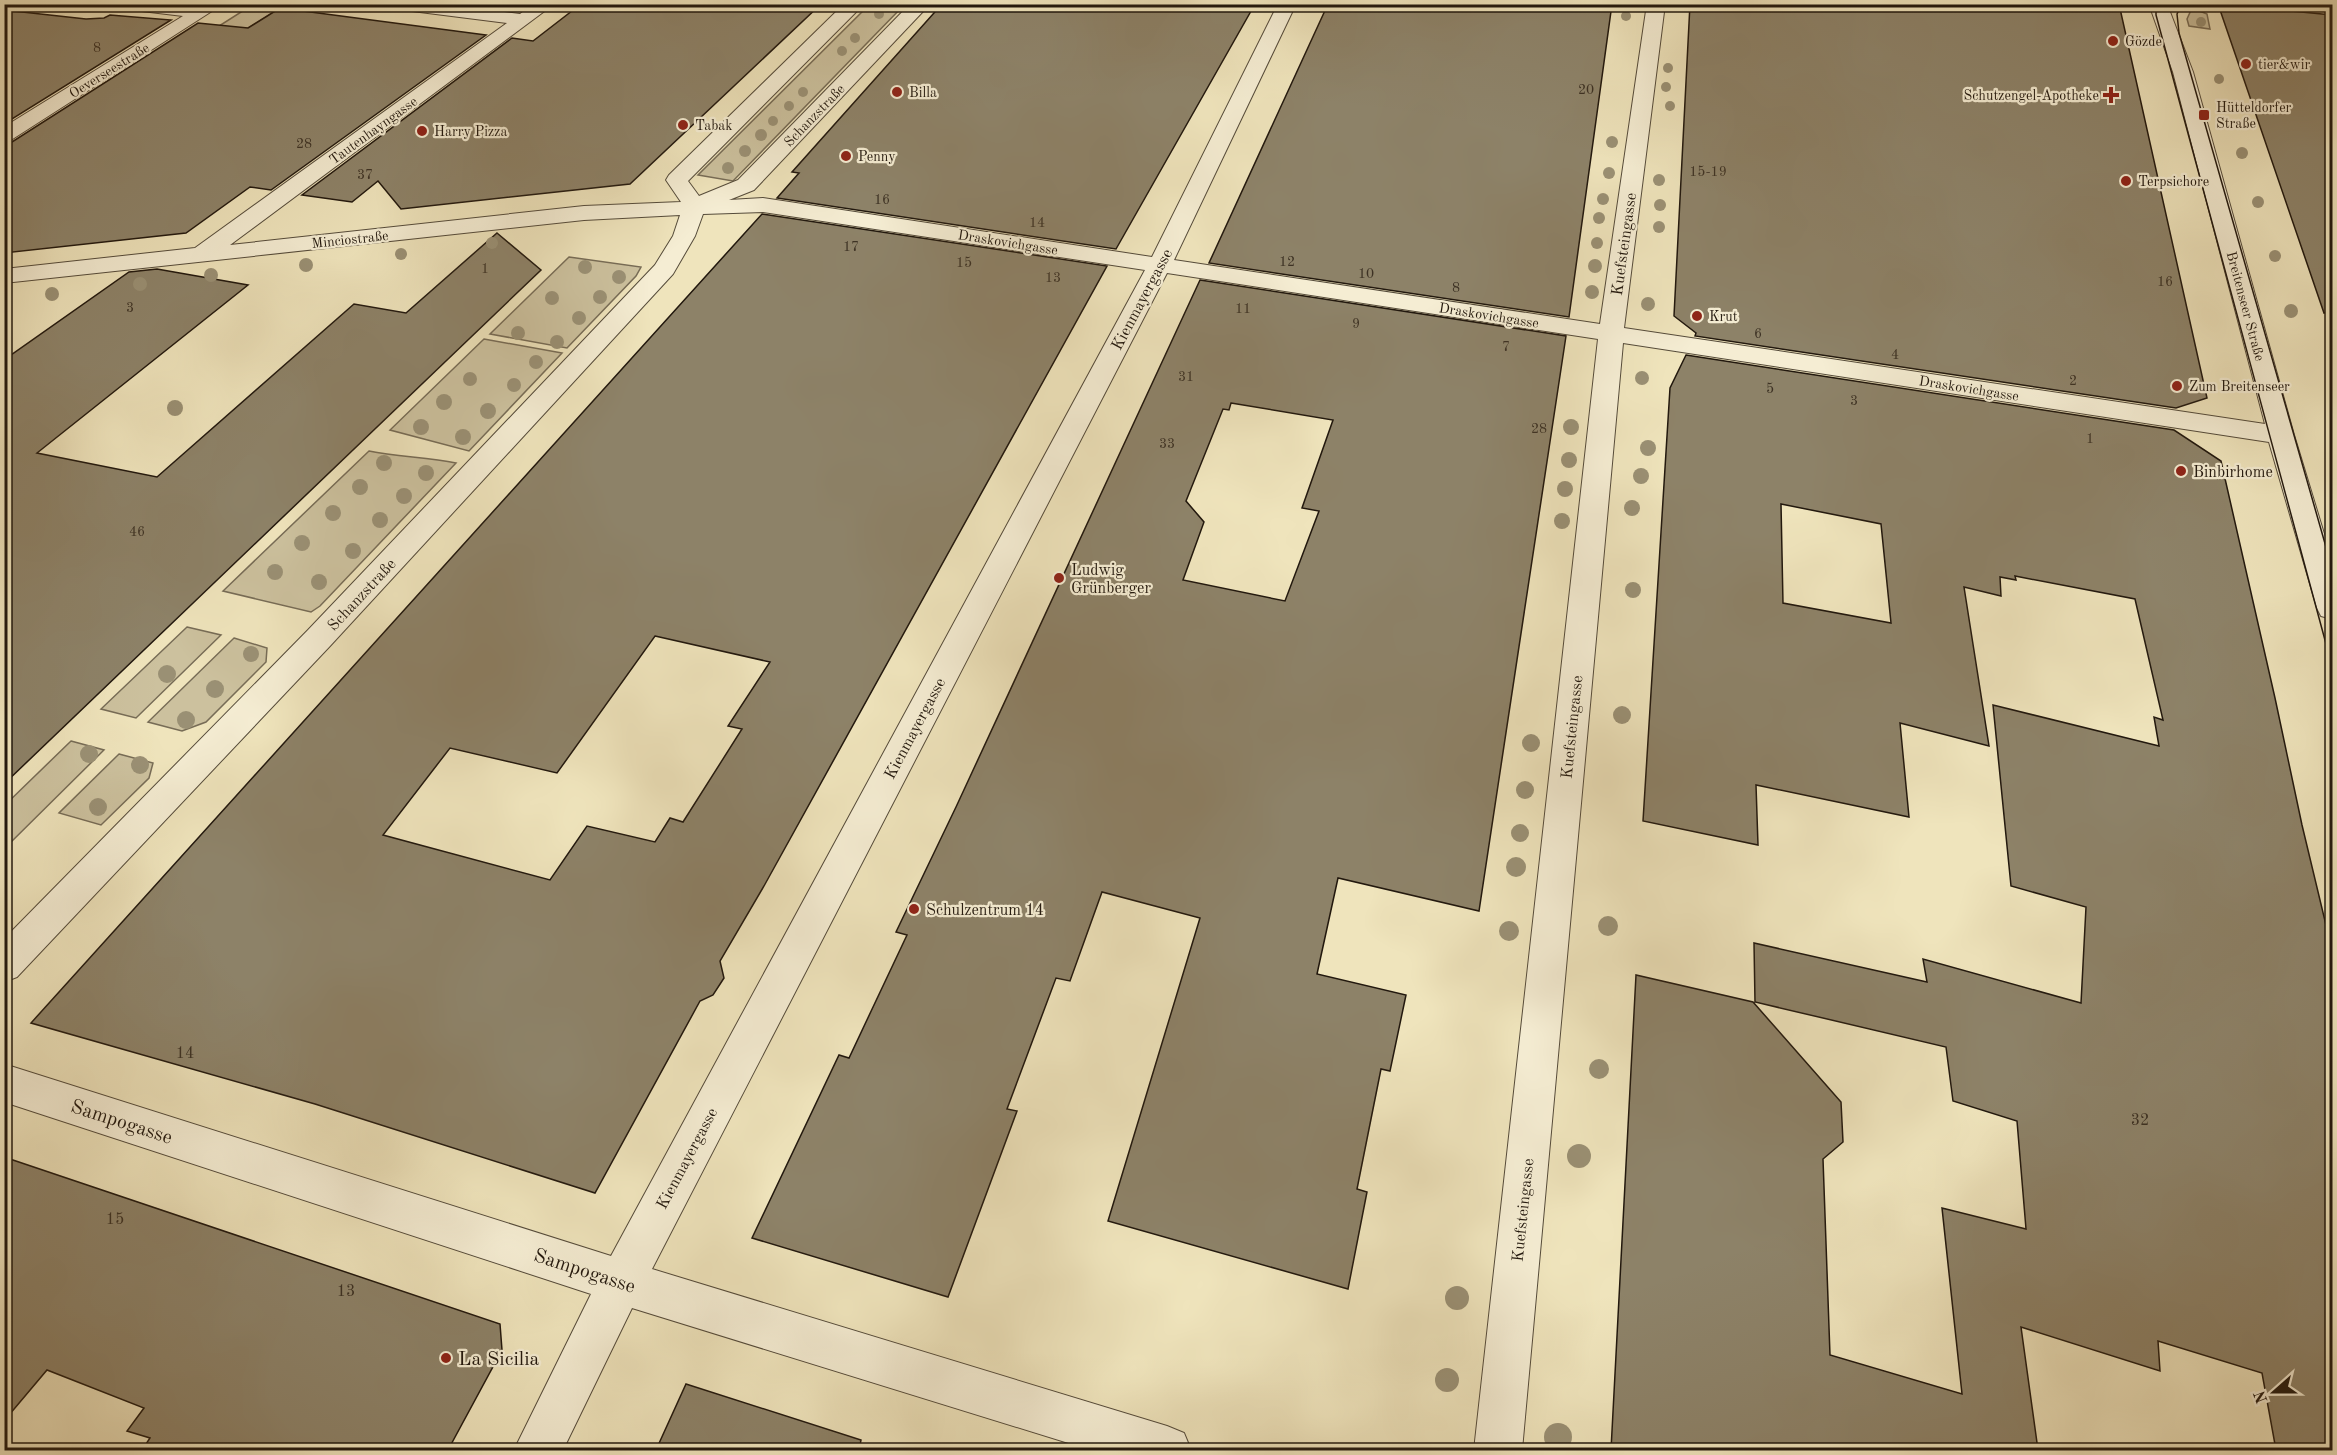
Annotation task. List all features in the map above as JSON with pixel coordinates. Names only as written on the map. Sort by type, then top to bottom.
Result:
[{"type":"street","points":[[125,4],[207,8]]},
{"type":"street","points":[[396,4],[524,20]]},
{"type":"street","name":"Tautenhayngasse","points":[[201,255],[545,4]]},
{"type":"street","points":[[695,207],[677,180],[855,4]]},
{"type":"street","name":"Schanzstraße","points":[[4,965],[311,646],[665,269],[684,236],[695,207],[746,185],[921,4]]},
{"type":"street","name":"Kienmayergasse","points":[[538,1450],[621,1282],[1159,266],[1287,4]]},
{"type":"street","name":"Kuefsteingasse","points":[[1498,1450],[1611,334],[1656,4]]},
{"type":"street","name":"Breitenseer Straße","points":[[2158,4],[2183,72],[2281,435],[2332,608]]},
{"type":"street","name":"Oeverseestraße","points":[[4,136],[207,8]]},
{"type":"street","name":"Draskovichgasse","points":[[695,207],[763,205],[2281,435]]},
{"type":"street","name":"Minciostraße","points":[[4,276],[584,213],[695,207]]},
{"type":"street","name":"Sampogasse","points":[[4,1083],[621,1282],[1167,1450]]},
{"type":"shaded area","points":[[252,5],[280,8],[247,29],[219,26]]},
{"type":"shaded area","points":[[869,5],[904,5],[733,181],[698,175]]},
{"type":"shaded area","points":[[2192,8],[2207,14],[2210,29],[2189,26],[2187,19]]},
{"type":"shaded area","points":[[569,257],[641,267],[636,276],[567,348],[490,334]]},
{"type":"shaded area","points":[[484,339],[562,353],[469,451],[390,430]]},
{"type":"shaded area","points":[[369,451],[456,463],[320,606],[311,612],[223,591]]},
{"type":"shaded area","points":[[187,627],[221,635],[136,718],[101,709]]},
{"type":"shaded area","points":[[234,638],[267,648],[266,662],[206,722],[182,731],[148,722]]},
{"type":"shaded area","points":[[71,741],[104,750],[5,848],[5,805]]},
{"type":"shaded area","points":[[119,754],[153,763],[149,778],[101,825],[59,813]]},
{"type":"building","points":[[581,4],[647,4],[685,8],[690,4],[821,4],[630,184],[401,209],[378,181],[352,202],[302,195],[512,38],[533,41]]},
{"type":"building","points":[[942,4],[1255,4],[1116,249],[777,198],[799,173],[792,172]]},
{"type":"building","points":[[1328,4],[1612,4],[1569,317],[1209,263]]},
{"type":"building","points":[[1690,4],[2119,4],[2207,398],[2176,408],[1695,336],[1696,333],[1674,316]]},
{"type":"building","points":[[2218,4],[2332,15],[2332,311],[2324,313]]},
{"type":"building","points":[[280,8],[486,35],[271,190],[250,187],[186,233],[4,253],[4,144],[12,142],[198,23],[248,28]]},
{"type":"building","points":[[4,10],[86,19],[104,18],[110,15],[171,20],[4,124]]},
{"type":"building","points":[[762,214],[1107,266],[764,886],[720,961],[724,978],[713,995],[700,1001],[595,1193],[315,1104],[31,1023]],"holes":[[[655,636],[770,662],[728,726],[742,729],[683,822],[670,818],[655,842],[587,826],[550,880],[383,835],[450,748],[557,773]]]},
{"type":"building","points":[[497,233],[541,270],[4,784],[4,360],[129,272],[157,269],[248,285],[37,453],[157,477],[354,304],[406,313]]},
{"type":"building","points":[[1200,280],[1566,336],[1479,911],[1338,878],[1317,974],[1406,995],[1390,1071],[1381,1069],[1357,1189],[1367,1192],[1348,1289],[1108,1221],[1200,918],[1102,892],[1070,981],[1056,978],[1007,1109],[1017,1111],[948,1297],[752,1238],[839,1055],[849,1058],[907,935],[896,932]],"holes":[[[1231,403],[1333,420],[1302,508],[1319,511],[1285,601],[1183,580],[1204,522],[1186,501],[1223,409],[1229,410]]]},
{"type":"building","points":[[1686,355],[2174,430],[2221,461],[2332,950],[2332,1450],[2276,1450],[2262,1373],[2158,1341],[2160,1371],[2021,1327],[2038,1450],[1611,1450],[1636,975],[1753,1002],[1841,1102],[1843,1142],[1823,1159],[1830,1355],[1962,1394],[1942,1208],[2026,1229],[2017,1121],[1953,1101],[1946,1047],[1755,1002],[1754,943],[1927,982],[1923,959],[2081,1003],[2086,907],[2011,886],[1993,705],[2159,746],[2154,717],[2163,720],[2135,599],[2015,576],[2016,580],[2000,577],[2001,596],[1964,587],[1989,746],[1900,723],[1909,817],[1756,785],[1758,845],[1643,821],[1670,388]],"holes":[[[1781,504],[1881,524],[1891,623],[1783,603]]]},
{"type":"building","points":[[4,1157],[500,1324],[502,1350],[448,1450],[142,1450],[150,1438],[127,1431],[144,1408],[47,1370],[4,1421]]},
{"type":"building","points":[[686,1384],[861,1440],[859,1450],[656,1450]]},
{"type":"tram line","points":[[2156,4],[2156,15],[2332,666]]},
{"type":"tram line","points":[[2182,4],[2177,14],[2179,33],[2332,568]]},
{"type":"place","name":"Gözde","points":[[2113,41]]},
{"type":"place","name":"tier&wir","points":[[2246,64]]},
{"type":"place","name":"Billa","points":[[897,92]]},
{"type":"place","name":"Schutzengel-Apotheke","points":[[2111,95]]},
{"type":"place","name":"Hütteldorfer Straße","points":[[2204,115]]},
{"type":"place","name":"Tabak","points":[[683,125]]},
{"type":"place","name":"Harry Pizza","points":[[422,131]]},
{"type":"place","name":"Penny","points":[[846,156]]},
{"type":"place","name":"Terpsichore","points":[[2126,181]]},
{"type":"place","name":"Krut","points":[[1697,316]]},
{"type":"place","name":"Zum Breitenseer","points":[[2177,386]]},
{"type":"place","name":"Binbirhome","points":[[2181,471]]},
{"type":"place","name":"Ludwig Grünberger","points":[[1059,578]]},
{"type":"place","name":"Schulzentrum 14","points":[[914,909]]},
{"type":"place","name":"La Sicilia","points":[[446,1358]]}]
